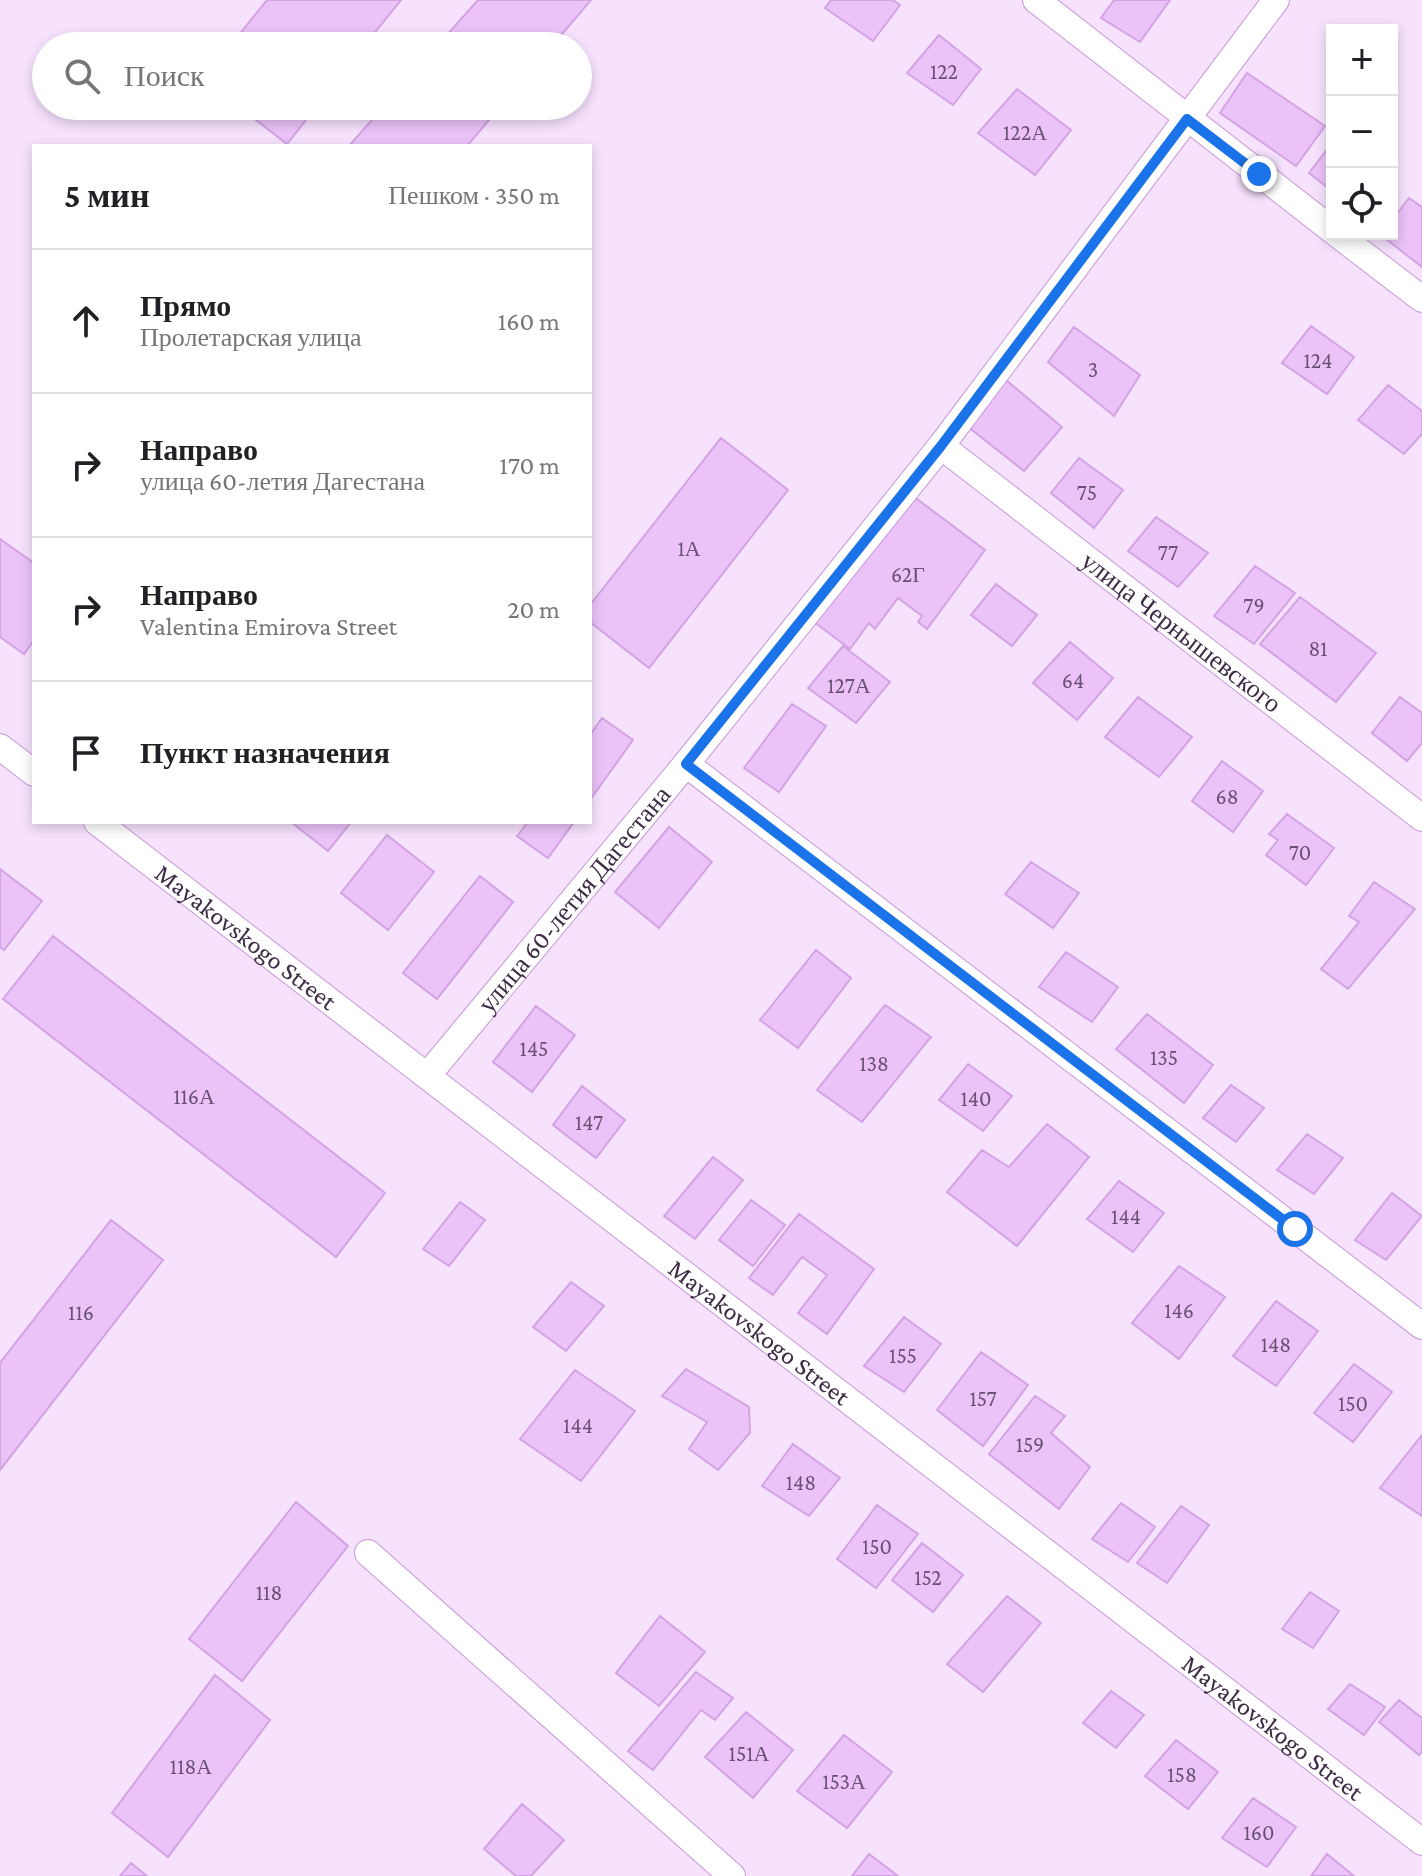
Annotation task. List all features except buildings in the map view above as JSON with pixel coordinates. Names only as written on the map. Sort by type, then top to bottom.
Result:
[{"type":"street","points":[[1036,0],[1326,225]]},
{"type":"street","name":"улица 60-летия Дагестана","points":[[427,1076],[686,764],[941,446],[1276,0]]},
{"type":"street","points":[[1345,240],[1422,299]]},
{"type":"street","name":"улица Чернышевского","points":[[941,446],[1422,818]]},
{"type":"street","points":[[0,747],[32,771]]},
{"type":"street","points":[[686,764],[1422,1326]]},
{"type":"street","name":"Mayakovskogo Street","points":[[100,824],[1422,1842]]},
{"type":"street","points":[[368,1553],[732,1876]]},
{"type":"route","points":[[1259,174],[1187,119],[941,446],[686,764],[1295,1229]]}]
